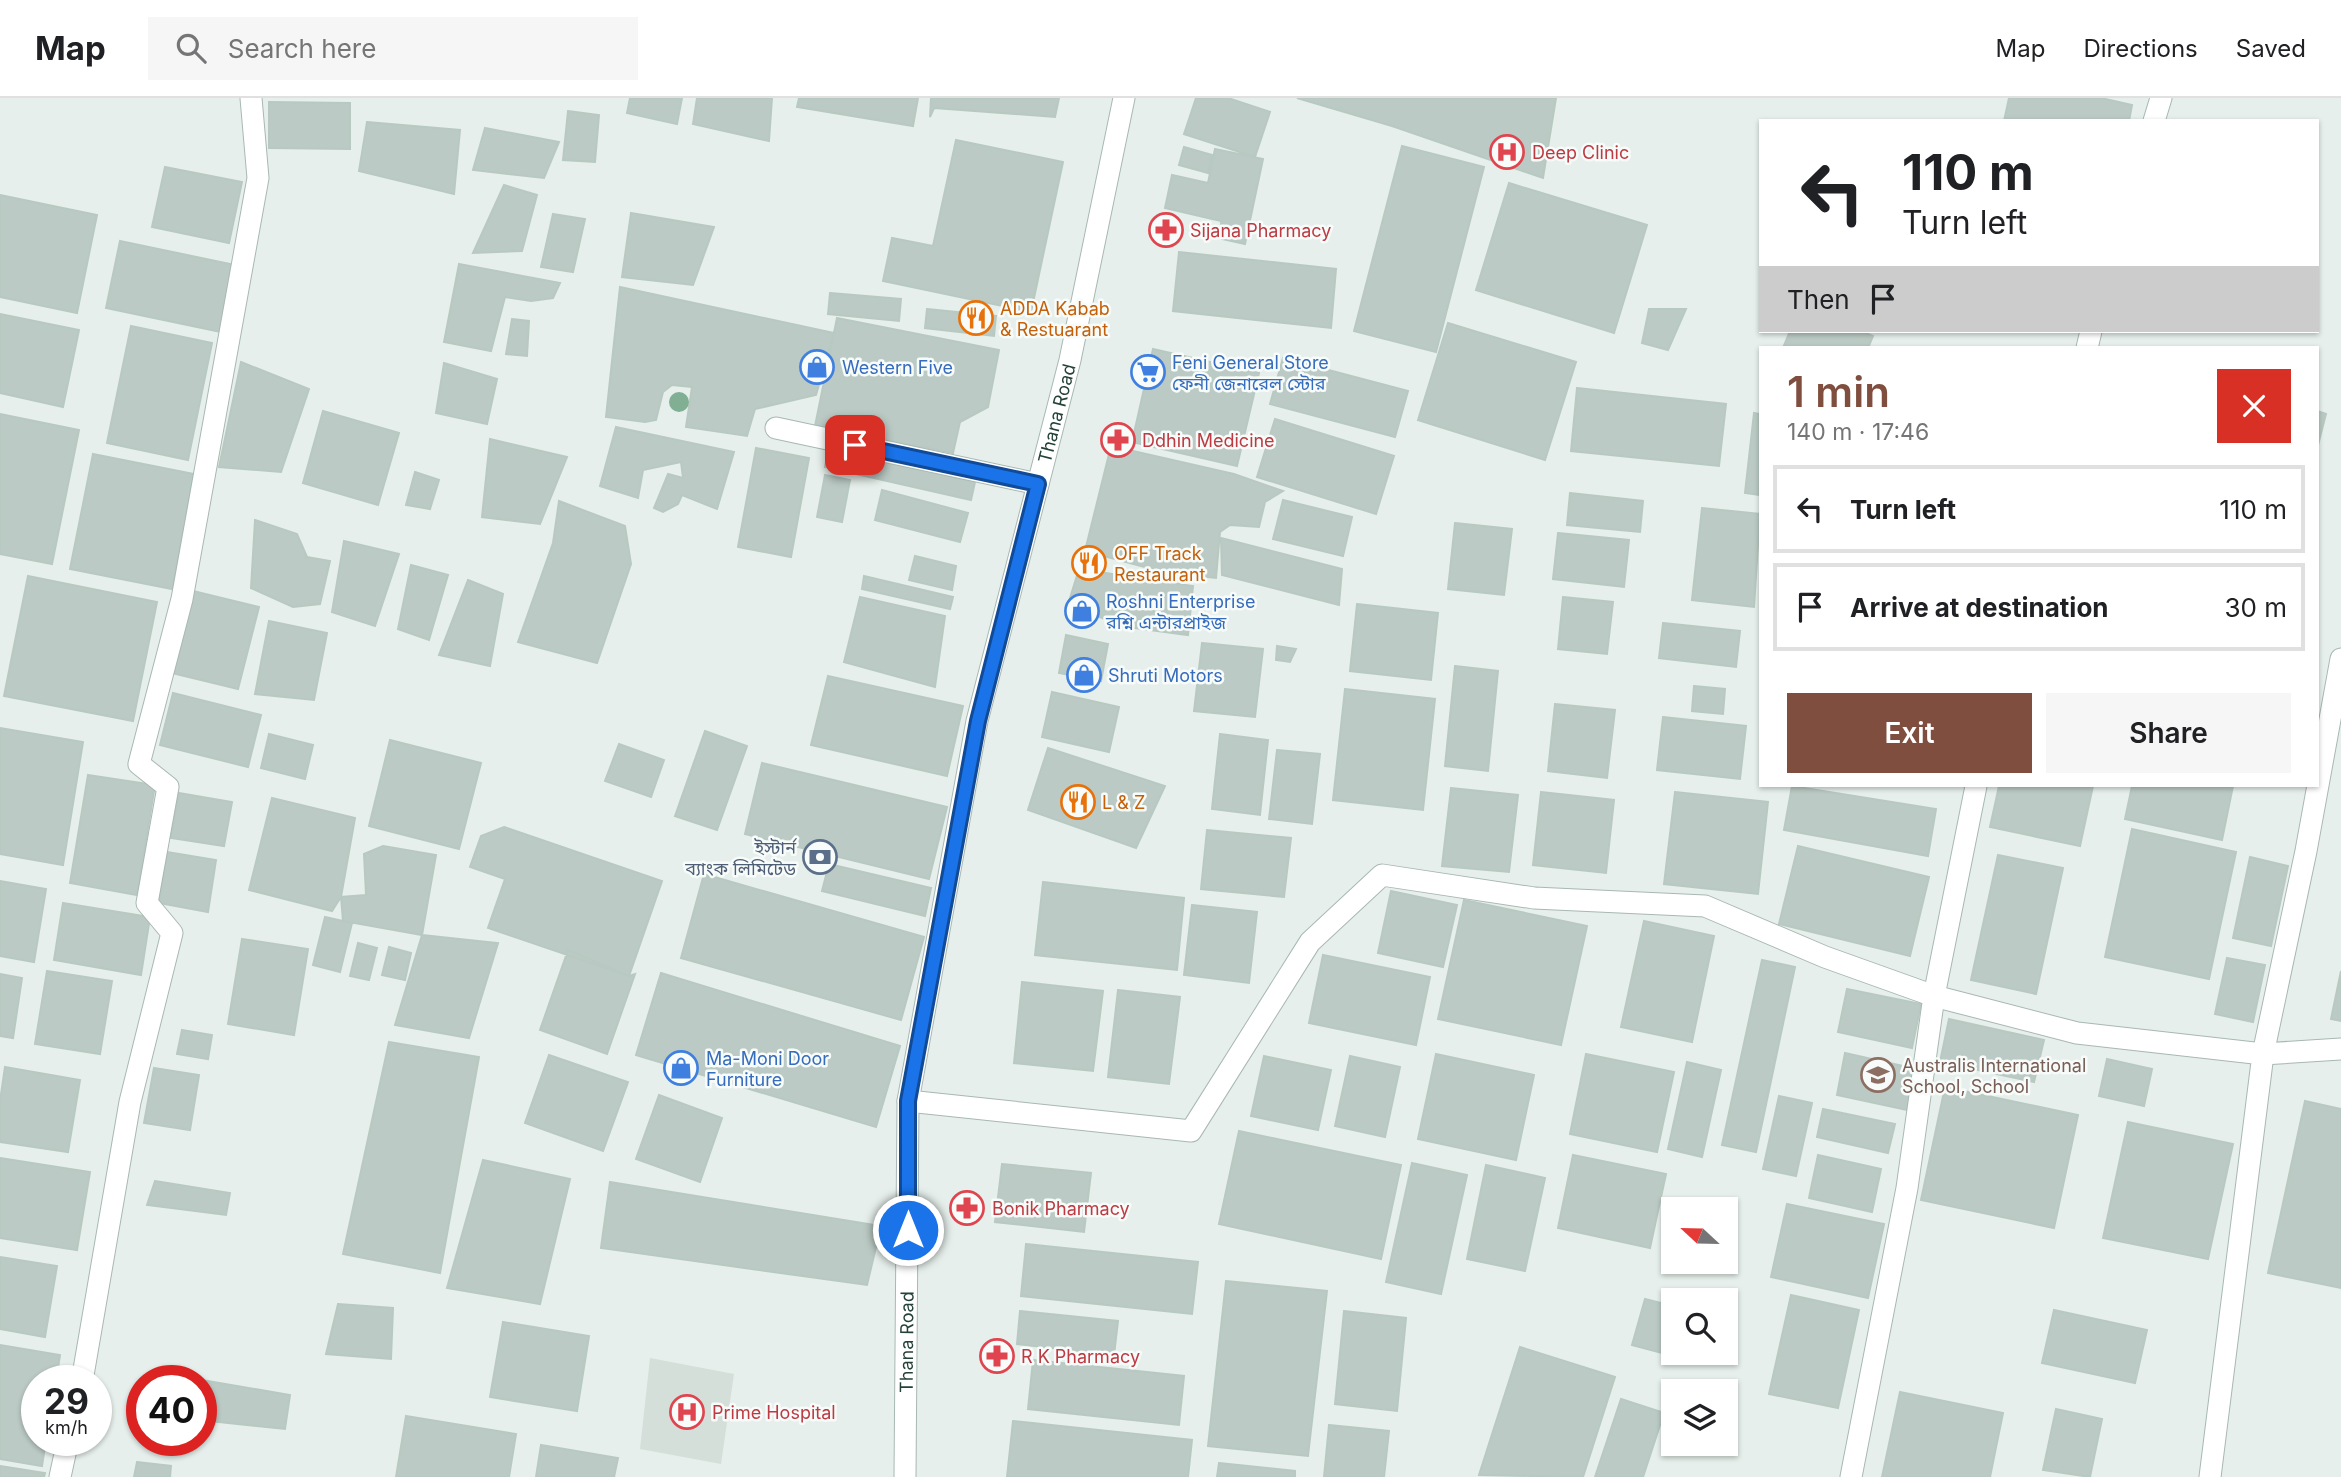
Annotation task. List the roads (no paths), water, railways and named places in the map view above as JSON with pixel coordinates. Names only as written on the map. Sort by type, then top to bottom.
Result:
[{"type":"street","points":[[85,1365],[130,1102],[172,933],[147,902],[169,787],[139,764],[182,599],[258,178],[251,98]]},
{"type":"street","name":"Thana Road","points":[[905,1477],[908,1101],[978,721],[1070,360],[1124,98]]},
{"type":"street","points":[[2155,119],[2161,98]]},
{"type":"street","points":[[776,429],[1038,484]]},
{"type":"street","points":[[2319,780],[2341,659]]},
{"type":"street","points":[[1851,1477],[1907,1188],[1934,996],[1976,787]]},
{"type":"street","points":[[2210,1477],[2263,1054],[2318,787]]},
{"type":"street","points":[[908,1101],[1191,1131],[1310,942],[1382,875],[1534,898],[1705,906],[1825,957],[1934,996],[2077,1032],[2263,1054],[2341,1049]]},
{"type":"street","points":[[60,1477],[65,1456]]},
{"type":"place","name":"Deep Clinic","points":[[1507,152]]},
{"type":"place","name":"Sijana Pharmacy","points":[[1166,230]]},
{"type":"place","name":"ADDA Kabab & Restuarant","points":[[976,318]]},
{"type":"place","name":"Western Five","points":[[817,367]]},
{"type":"place","name":"Feni General Store ফেনী জেনারেল স্টোর","points":[[1148,372]]},
{"type":"place","name":"Ddhin Medicine","points":[[1118,440]]},
{"type":"place","name":"OFF Track Restaurant","points":[[1089,563]]},
{"type":"place","name":"Roshni Enterprise রশ্নি এন্টারপ্রাইজ","points":[[1082,611]]},
{"type":"place","name":"Shruti Motors","points":[[1084,675]]},
{"type":"place","name":"L & Z","points":[[1078,802]]},
{"type":"place","name":"ইস্টার্ন ব্যাংক লিমিটেড","points":[[820,857]]},
{"type":"place","name":"Ma-Moni Door Furniture","points":[[681,1068]]},
{"type":"place","name":"Australis International School, School","points":[[1878,1075]]},
{"type":"place","name":"Bonik Pharmacy","points":[[967,1208]]},
{"type":"place","name":"R K Pharmacy","points":[[997,1356]]},
{"type":"place","name":"Prime Hospital","points":[[687,1412]]}]
